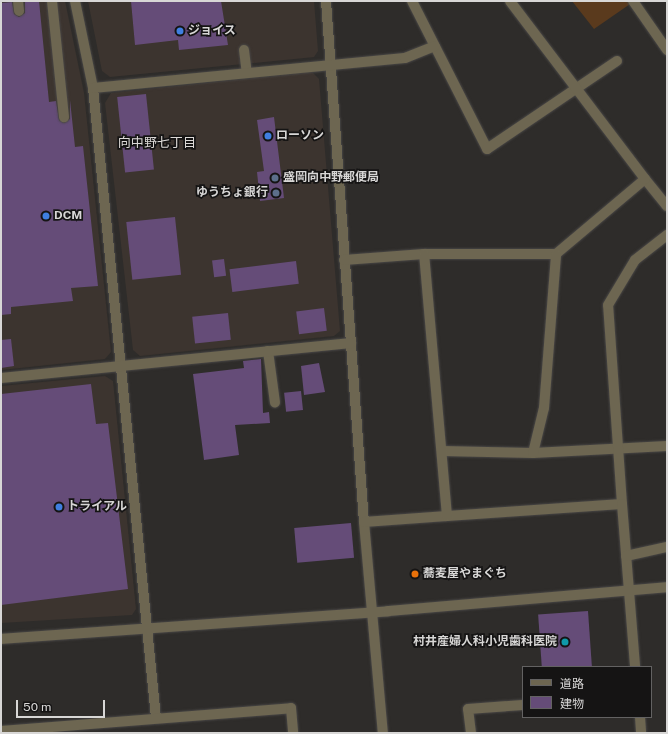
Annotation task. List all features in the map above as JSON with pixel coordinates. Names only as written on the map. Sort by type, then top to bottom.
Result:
[{"type":"street","points":[[52,1],[64,117]]},
{"type":"street","points":[[75,1],[93,88],[149,629],[156,718]]},
{"type":"street","points":[[326,1],[329,65],[350,343],[383,733]]},
{"type":"street","points":[[412,1],[487,149],[617,61]]},
{"type":"street","points":[[510,1],[576,90],[667,206]]},
{"type":"street","points":[[633,1],[667,50]]},
{"type":"street","points":[[93,88],[405,58],[435,46]]},
{"type":"street","points":[[244,50],[247,73]]},
{"type":"street","points":[[344,260],[424,254],[556,254],[646,179]]},
{"type":"street","points":[[635,666],[608,305],[636,260],[667,235]]},
{"type":"street","points":[[424,254],[447,516]]},
{"type":"street","points":[[533,453],[544,408],[548,325],[556,254]]},
{"type":"street","points":[[1,378],[350,343]]},
{"type":"street","points":[[268,351],[275,404]]},
{"type":"street","points":[[442,451],[533,453],[619,450],[667,446]]},
{"type":"street","points":[[364,522],[622,504]]},
{"type":"street","points":[[626,556],[667,547]]},
{"type":"street","points":[[1,639],[374,613],[667,587]]},
{"type":"street","points":[[471,733],[468,709],[522,705]]},
{"type":"street","points":[[1,731],[291,708],[293,733]]},
{"type":"street","points":[[640,718],[641,733]]},
{"type":"shaded area","name":"DCM","points":[[1,1],[65,1],[84,93],[111,352],[105,359],[1,370]]},
{"type":"shaded area","points":[[88,1],[314,1],[318,51],[314,57],[110,77],[102,71]]},
{"type":"shaded area","points":[[572,1],[633,1],[633,2],[594,29]]},
{"type":"shaded area","points":[[312,72],[319,79],[340,331],[334,336],[140,356],[133,350],[105,103],[111,93]]},
{"type":"shaded area","name":"トライアル","points":[[105,376],[113,381],[136,609],[132,615],[1,623],[1,386]]},
{"type":"building","name":"DCM","points":[[25,1],[39,1],[49,102],[56,101],[59,120],[64,123],[70,119],[70,100],[75,147],[83,146],[98,286],[71,288],[73,301],[11,307],[11,314],[1,315],[1,3],[12,2],[14,14],[19,17],[25,13]]},
{"type":"building","name":"ジョイス","points":[[131,1],[221,1],[228,45],[179,50],[178,40],[135,45]]},
{"type":"building","points":[[146,94],[154,170],[125,173],[117,97]]},
{"type":"building","points":[[274,117],[284,198],[260,201],[257,172],[264,171],[257,120]]},
{"type":"building","points":[[175,217],[181,275],[132,280],[126,222]]},
{"type":"building","points":[[224,259],[226,276],[214,277],[212,260]]},
{"type":"building","points":[[296,261],[299,284],[232,292],[229,269]]},
{"type":"building","points":[[324,308],[327,331],[299,334],[296,311]]},
{"type":"building","points":[[228,313],[231,340],[195,344],[192,317]]},
{"type":"building","points":[[11,339],[14,366],[1,368],[1,340]]},
{"type":"building","points":[[261,359],[263,413],[269,412],[270,423],[235,425],[239,455],[204,460],[193,374],[244,368],[243,361]]},
{"type":"building","points":[[319,363],[325,392],[304,395],[301,366]]},
{"type":"building","name":"トライアル","points":[[91,384],[96,424],[108,423],[128,589],[1,605],[1,394]]},
{"type":"building","points":[[301,391],[303,410],[286,412],[284,393]]},
{"type":"building","points":[[351,523],[354,558],[297,563],[294,528]]},
{"type":"building","name":"村井産婦人科小児歯科医院","points":[[588,611],[592,666],[542,666],[538,614]]},
{"type":"place","name":"ジョイス","points":[[180,31]]},
{"type":"place","name":"ローソン","points":[[268,136]]},
{"type":"place","name":"盛岡向中野郵便局","points":[[275,178]]},
{"type":"place","name":"ゆうちょ銀行","points":[[276,193]]},
{"type":"place","name":"DCM","points":[[46,216]]},
{"type":"place","name":"トライアル","points":[[59,507]]},
{"type":"place","name":"蕎麦屋やまぐち","points":[[415,574]]},
{"type":"place","name":"村井産婦人科小児歯科医院","points":[[565,642]]},
{"type":"district","name":"向中野七丁目","points":[[157,143]]}]
